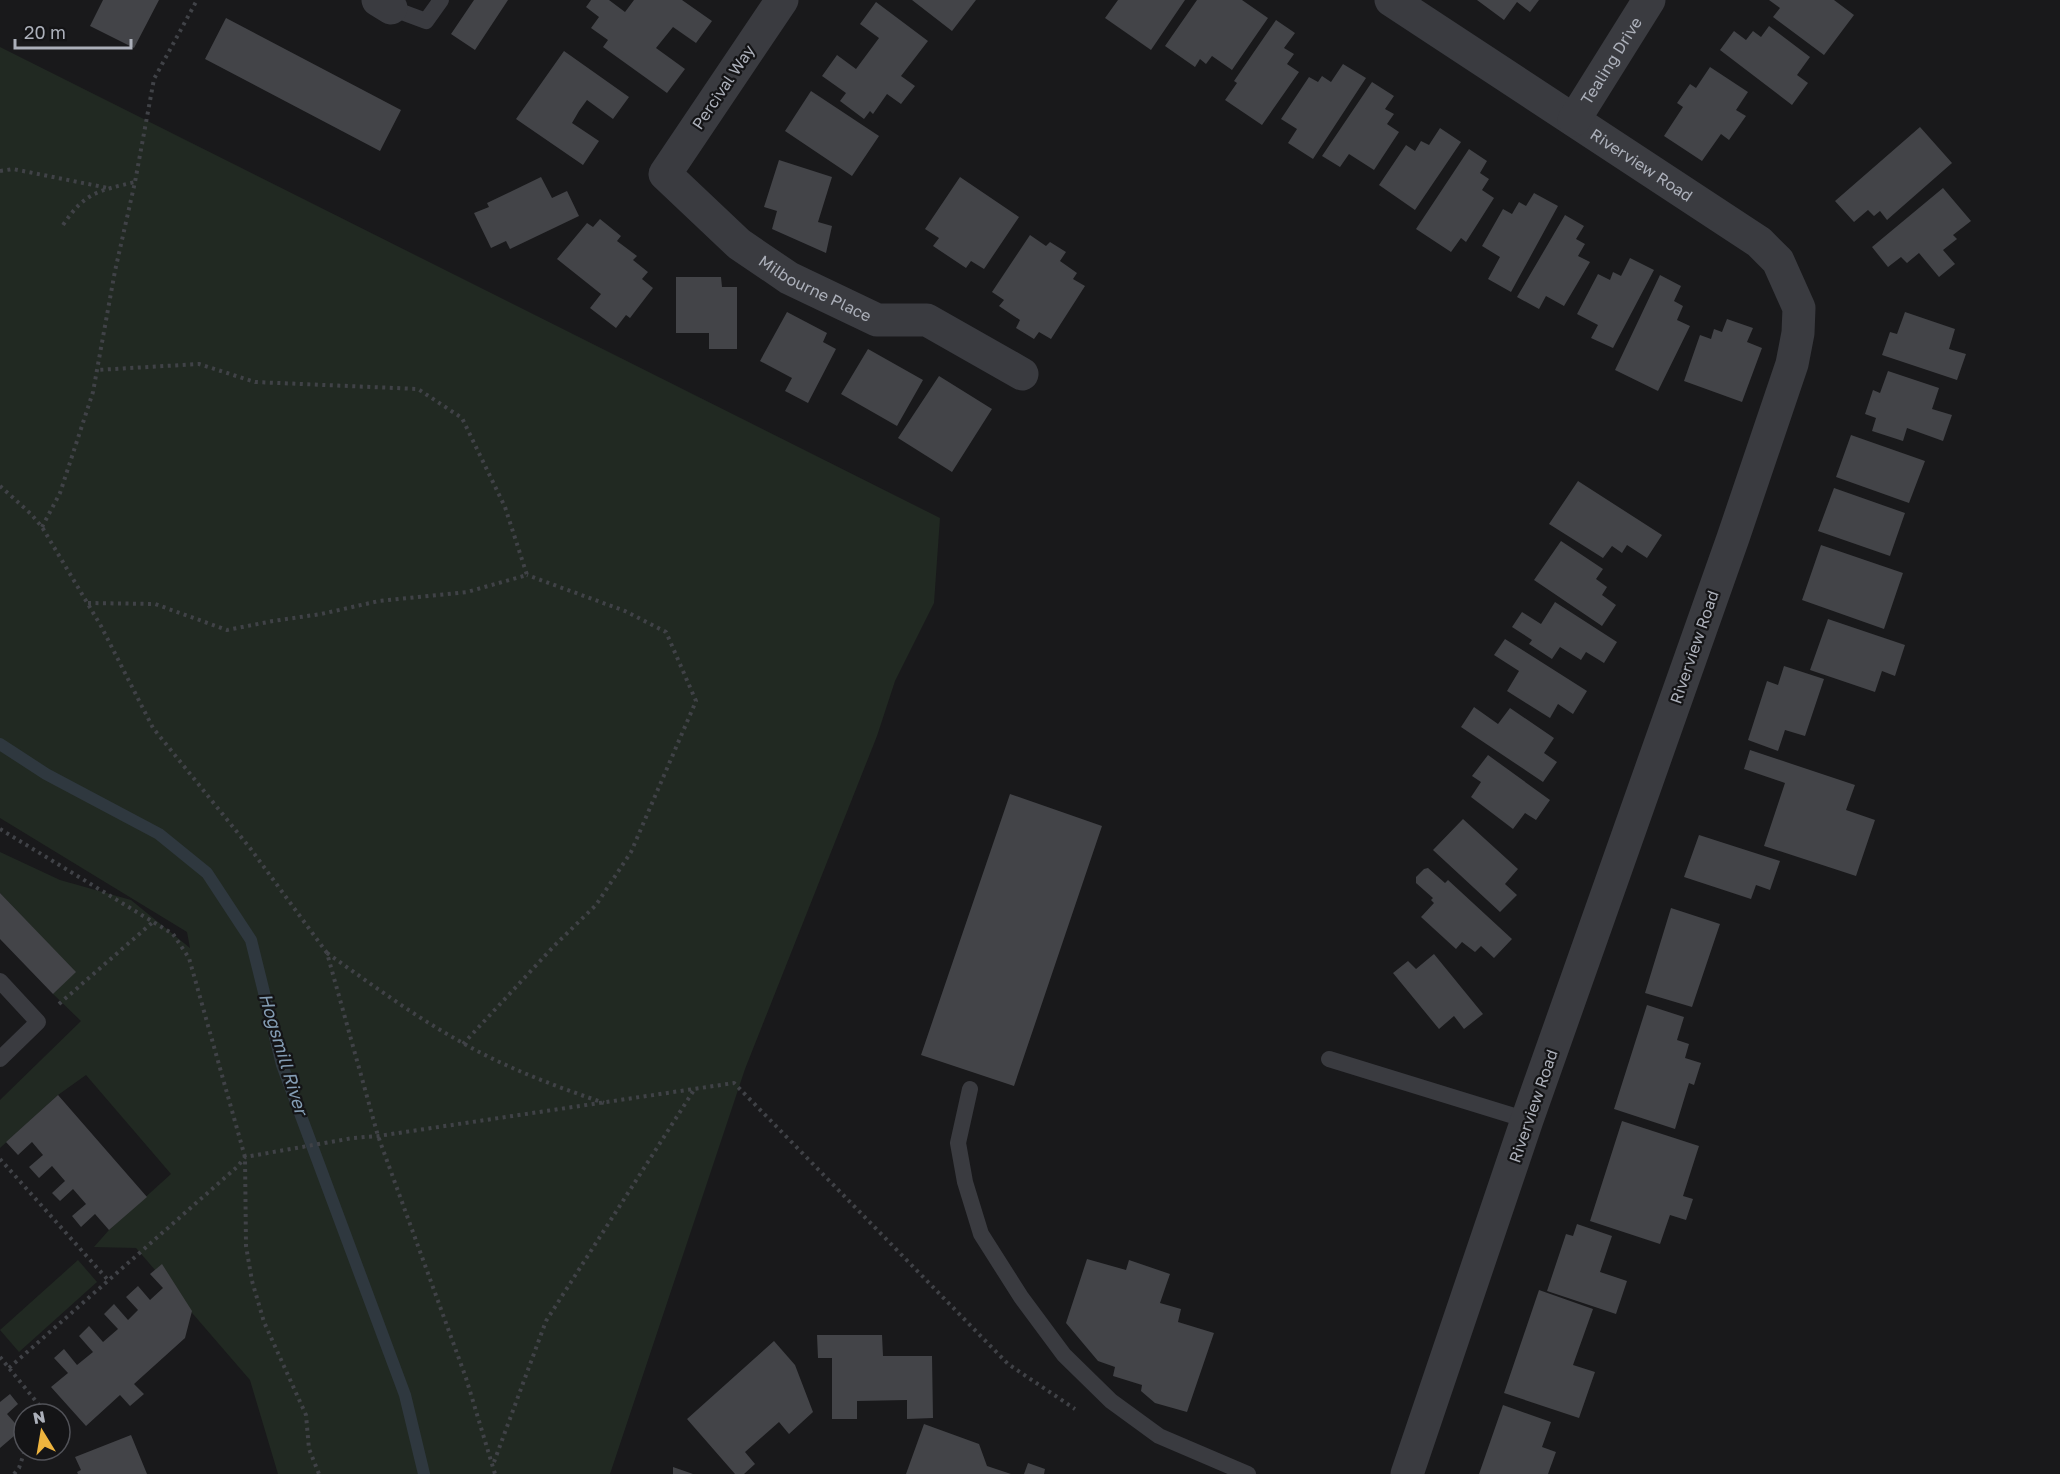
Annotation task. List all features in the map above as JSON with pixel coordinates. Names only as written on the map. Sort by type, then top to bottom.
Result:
[{"type":"street","name":"Percival Way","points":[[664,174],[782,0]]},
{"type":"street","name":"Riverview Road","points":[[1391,0],[1759,242],[1779,261],[1800,308],[1792,364],[1729,550],[1527,1120],[1407,1474]]},
{"type":"street","name":"Tealing Drive","points":[[1574,120],[1649,0]]},
{"type":"street","name":"Milbourne Place","points":[[664,174],[739,244],[789,278],[877,320],[927,320],[1022,374]]},
{"type":"lane","points":[[384,4],[426,21],[441,0]]},
{"type":"lane","points":[[0,981],[38,1022],[0,1059]]},
{"type":"lane","points":[[1329,1059],[1527,1120]]},
{"type":"lane","points":[[970,1089],[958,1143],[965,1182],[981,1234],[1021,1297],[1064,1355],[1111,1401],[1159,1436],[1248,1474]]},
{"type":"path","points":[[42,527],[60,493],[93,392],[154,79],[197,0]]},
{"type":"path","points":[[0,171],[13,170],[108,188]]},
{"type":"path","points":[[63,225],[75,207],[94,192],[135,182]]},
{"type":"path","points":[[97,370],[199,364],[255,382],[418,389],[462,418],[506,507],[527,575]]},
{"type":"path","points":[[0,486],[42,527],[101,626],[153,728],[250,848],[327,953],[402,1006],[463,1044],[539,1080],[605,1103]]},
{"type":"path","points":[[87,603],[155,604],[227,630],[321,614],[379,601],[466,592],[527,575],[625,611],[666,632],[696,701],[631,852],[596,905],[553,947],[463,1044]]},
{"type":"path","points":[[0,829],[173,934],[189,958],[245,1157],[246,1246],[252,1281],[264,1322],[306,1415],[309,1449],[319,1474]]},
{"type":"path","points":[[38,1022],[154,922]]},
{"type":"path","points":[[327,953],[378,1136],[466,1378],[495,1474]]},
{"type":"path","points":[[9,1368],[237,1167],[245,1157],[353,1138],[734,1083],[1008,1364],[1084,1415]]},
{"type":"path","points":[[493,1462],[546,1321],[694,1090]]},
{"type":"path","points":[[0,1159],[108,1280]]},
{"type":"path","points":[[0,1357],[37,1402]]},
{"type":"shaded area","points":[[0,47],[940,518],[934,603],[895,681],[877,736],[745,1069],[610,1474],[278,1474],[250,1380],[136,1248],[94,1247],[109,1230],[171,1174],[86,1075],[58,1095],[0,1148],[0,1100],[81,1021],[53,994],[75,972],[0,893],[0,852],[60,880],[131,900],[190,948],[187,932],[0,818]]},
{"type":"shaded area","points":[[78,1260],[97,1282],[19,1352],[0,1330]]},
{"type":"building","points":[[103,0],[159,0],[134,48],[90,26]]},
{"type":"building","points":[[474,0],[508,0],[475,50],[451,34]]},
{"type":"building","points":[[591,0],[609,0],[625,12],[634,0],[682,0],[712,21],[696,43],[673,27],[656,48],[685,69],[667,93],[603,47],[608,40],[591,28],[599,17],[586,7]]},
{"type":"building","points":[[912,0],[976,0],[952,31]]},
{"type":"building","points":[[1118,0],[1185,0],[1151,50],[1105,18]]},
{"type":"building","points":[[1197,0],[1242,0],[1268,18],[1232,70],[1212,56],[1206,64],[1200,59],[1195,67],[1165,46]]},
{"type":"building","points":[[1477,0],[1539,0],[1530,12],[1517,2],[1504,20]]},
{"type":"building","points":[[1769,0],[1834,0],[1854,15],[1824,55],[1773,17],[1780,8]]},
{"type":"building","points":[[876,2],[928,41],[901,76],[915,86],[901,104],[887,94],[873,114],[870,111],[864,119],[840,101],[846,93],[822,76],[837,55],[856,69],[879,38],[860,24]]},
{"type":"building","points":[[226,18],[401,110],[380,151],[205,59]]},
{"type":"building","points":[[1276,20],[1295,33],[1284,48],[1294,54],[1287,64],[1299,72],[1262,125],[1225,100],[1237,83],[1234,81]]},
{"type":"building","points":[[1769,26],[1810,57],[1797,75],[1808,83],[1792,105],[1720,50],[1734,31],[1746,40],[1753,31],[1761,37]]},
{"type":"building","points":[[564,51],[629,97],[613,119],[587,100],[579,111],[572,123],[599,141],[583,165],[516,119]]},
{"type":"building","points":[[1343,64],[1366,78],[1313,159],[1288,143],[1297,129],[1281,119],[1309,77],[1318,82],[1322,76],[1331,82]]},
{"type":"building","points":[[1710,67],[1748,92],[1736,110],[1746,116],[1729,140],[1721,134],[1702,161],[1664,136],[1683,107],[1677,103],[1690,84],[1696,88]]},
{"type":"building","points":[[1372,82],[1394,96],[1385,109],[1394,114],[1387,124],[1399,132],[1374,170],[1349,154],[1340,167],[1322,156]]},
{"type":"building","points":[[811,91],[879,136],[852,176],[785,131]]},
{"type":"building","points":[[1920,127],[1952,163],[1887,220],[1880,211],[1874,216],[1868,210],[1854,222],[1835,201]]},
{"type":"building","points":[[1440,128],[1461,142],[1415,210],[1379,185],[1406,145],[1415,151],[1421,141],[1429,145]]},
{"type":"building","points":[[1469,149],[1487,161],[1480,173],[1489,179],[1482,190],[1494,198],[1466,242],[1461,238],[1451,252],[1416,229]]},
{"type":"building","points":[[779,160],[832,177],[818,222],[832,226],[826,253],[772,229],[777,211],[764,207]]},
{"type":"building","points":[[541,177],[552,198],[567,191],[579,216],[510,249],[506,241],[491,248],[474,213],[489,207],[487,203]]},
{"type":"building","points":[[960,177],[1019,217],[984,269],[971,261],[966,268],[933,246],[939,238],[925,229]]},
{"type":"building","points":[[1943,188],[1971,221],[1953,235],[1957,239],[1943,250],[1955,264],[1939,277],[1919,253],[1907,263],[1901,257],[1888,267],[1872,247]]},
{"type":"building","points":[[1534,193],[1558,206],[1511,292],[1488,279],[1500,257],[1482,246],[1503,209],[1512,214],[1519,202],[1526,206]]},
{"type":"building","points":[[1565,215],[1584,226],[1576,239],[1585,244],[1578,256],[1590,262],[1564,306],[1546,296],[1539,309],[1517,297]]},
{"type":"building","points":[[600,219],[621,236],[617,241],[637,256],[633,260],[648,272],[642,279],[653,288],[630,318],[626,315],[616,328],[590,308],[601,294],[557,259],[587,223],[593,227]]},
{"type":"building","points":[[1030,235],[1046,246],[1050,242],[1066,252],[1060,261],[1077,273],[1073,279],[1085,286],[1051,339],[1039,332],[1034,339],[1016,328],[1020,320],[999,306],[1004,300],[992,292]]},
{"type":"building","points":[[1630,258],[1654,270],[1613,348],[1591,338],[1598,325],[1577,314],[1598,274],[1610,280],[1613,272],[1621,276]]},
{"type":"building","points":[[1660,275],[1681,286],[1674,301],[1683,306],[1677,320],[1690,326],[1658,391],[1615,370]]},
{"type":"building","points":[[676,277],[721,277],[722,287],[737,287],[737,349],[709,349],[709,333],[676,333]]},
{"type":"building","points":[[787,312],[827,333],[823,342],[836,349],[808,403],[785,391],[792,378],[760,361]]},
{"type":"building","points":[[1905,312],[1955,329],[1949,349],[1966,354],[1957,380],[1882,355],[1890,332],[1897,334]]},
{"type":"building","points":[[1727,319],[1753,328],[1747,342],[1762,348],[1742,402],[1684,381],[1700,335],[1711,339],[1714,329],[1722,332]]},
{"type":"building","points":[[868,349],[923,380],[897,426],[841,394]]},
{"type":"building","points":[[1888,371],[1939,388],[1932,409],[1952,415],[1943,441],[1907,428],[1903,441],[1872,431],[1876,418],[1865,414],[1873,390],[1880,393]]},
{"type":"building","points":[[939,376],[992,409],[952,472],[898,438]]},
{"type":"building","points":[[1851,435],[1925,461],[1909,503],[1836,477]]},
{"type":"building","points":[[1578,481],[1662,535],[1647,558],[1627,545],[1622,553],[1612,546],[1603,558],[1549,524]]},
{"type":"building","points":[[1834,488],[1905,513],[1890,556],[1818,531]]},
{"type":"building","points":[[1561,541],[1603,569],[1596,579],[1607,587],[1602,595],[1616,605],[1602,626],[1534,580]]},
{"type":"building","points":[[1821,545],[1903,573],[1884,629],[1802,600]]},
{"type":"building","points":[[1555,602],[1617,642],[1604,663],[1586,652],[1581,660],[1560,647],[1552,659],[1529,644],[1532,640],[1512,627],[1522,612],[1541,624]]},
{"type":"building","points":[[1828,619],[1905,645],[1895,676],[1882,671],[1875,692],[1810,670]]},
{"type":"building","points":[[1505,639],[1587,691],[1573,714],[1558,704],[1550,718],[1507,691],[1519,671],[1494,655]]},
{"type":"building","points":[[1784,666],[1824,679],[1805,736],[1785,730],[1778,751],[1748,740],[1767,681],[1778,685]]},
{"type":"building","points":[[1474,707],[1498,724],[1510,708],[1554,738],[1544,753],[1557,762],[1543,782],[1461,727]]},
{"type":"building","points":[[1750,750],[1855,785],[1846,810],[1875,820],[1856,876],[1764,846],[1785,783],[1744,769]]},
{"type":"building","points":[[1488,755],[1550,800],[1536,820],[1525,813],[1513,829],[1471,797],[1481,782],[1472,776]]},
{"type":"building","points":[[1010,794],[1102,826],[1014,1086],[921,1055]]},
{"type":"building","points":[[1463,819],[1518,869],[1505,884],[1517,895],[1500,912],[1433,850]]},
{"type":"building","points":[[1699,835],[1780,861],[1770,890],[1756,885],[1751,899],[1684,877]]},
{"type":"building","points":[[1428,868],[1445,883],[1448,880],[1512,939],[1494,958],[1481,946],[1475,952],[1462,942],[1456,949],[1421,917],[1434,903],[1431,900],[1433,898],[1416,883],[1416,877]]},
{"type":"building","points":[[0,893],[76,972],[53,994],[0,939]]},
{"type":"building","points":[[1671,908],[1720,924],[1692,1007],[1645,993]]},
{"type":"building","points":[[1434,954],[1483,1014],[1464,1029],[1454,1016],[1439,1029],[1393,973],[1408,961],[1416,969]]},
{"type":"building","points":[[1647,1005],[1684,1017],[1677,1040],[1689,1044],[1685,1058],[1701,1063],[1694,1085],[1689,1083],[1675,1129],[1614,1109]]},
{"type":"building","points":[[58,1095],[147,1197],[109,1230],[95,1214],[81,1227],[72,1216],[86,1204],[73,1189],[60,1201],[52,1193],[65,1181],[52,1166],[39,1178],[29,1167],[43,1155],[32,1142],[18,1155],[6,1142]]},
{"type":"building","points":[[1622,1121],[1699,1146],[1683,1196],[1693,1199],[1686,1220],[1670,1215],[1660,1244],[1590,1221]]},
{"type":"building","points":[[1577,1224],[1612,1236],[1600,1272],[1627,1281],[1616,1314],[1547,1291],[1566,1234],[1573,1236]]},
{"type":"building","points":[[1087,1259],[1126,1270],[1129,1260],[1170,1274],[1160,1303],[1181,1309],[1178,1322],[1214,1333],[1187,1412],[1155,1403],[1141,1391],[1142,1385],[1113,1376],[1115,1367],[1098,1361],[1066,1323]]},
{"type":"building","points":[[162,1264],[192,1311],[185,1338],[134,1384],[144,1394],[130,1406],[120,1395],[86,1426],[72,1410],[72,1402],[64,1402],[51,1387],[68,1373],[54,1358],[64,1349],[77,1365],[93,1352],[79,1336],[89,1326],[103,1342],[118,1329],[104,1314],[114,1304],[128,1320],[138,1310],[126,1297],[138,1286],[150,1300],[163,1288],[150,1274]]},
{"type":"building","points":[[1539,1290],[1593,1309],[1573,1365],[1595,1372],[1579,1418],[1504,1393]]},
{"type":"building","points":[[817,1335],[882,1335],[883,1356],[932,1356],[933,1418],[907,1419],[907,1400],[857,1401],[857,1419],[832,1419],[832,1358],[818,1358]]},
{"type":"building","points":[[774,1341],[795,1365],[813,1412],[789,1434],[779,1422],[745,1452],[755,1464],[744,1474],[735,1474],[687,1419]]},
{"type":"building","points":[[10,1394],[16,1402],[12,1402],[12,1409],[7,1414],[12,1420],[12,1438],[0,1448],[0,1402]]},
{"type":"building","points":[[1503,1405],[1551,1422],[1542,1447],[1556,1452],[1548,1474],[1479,1474]]},
{"type":"building","points":[[924,1424],[979,1444],[987,1466],[1011,1474],[906,1474]]},
{"type":"building","points":[[131,1435],[147,1474],[78,1474],[77,1472],[81,1470],[75,1457]]},
{"type":"building","points":[[1028,1463],[1045,1469],[1044,1474],[1024,1474]]},
{"type":"building","points":[[673,1467],[693,1474],[673,1474]]},
{"type":"waterway","name":"Hogsmill River","points":[[0,744],[46,774],[159,834],[207,873],[251,940],[282,1065],[405,1395],[424,1474]]}]
